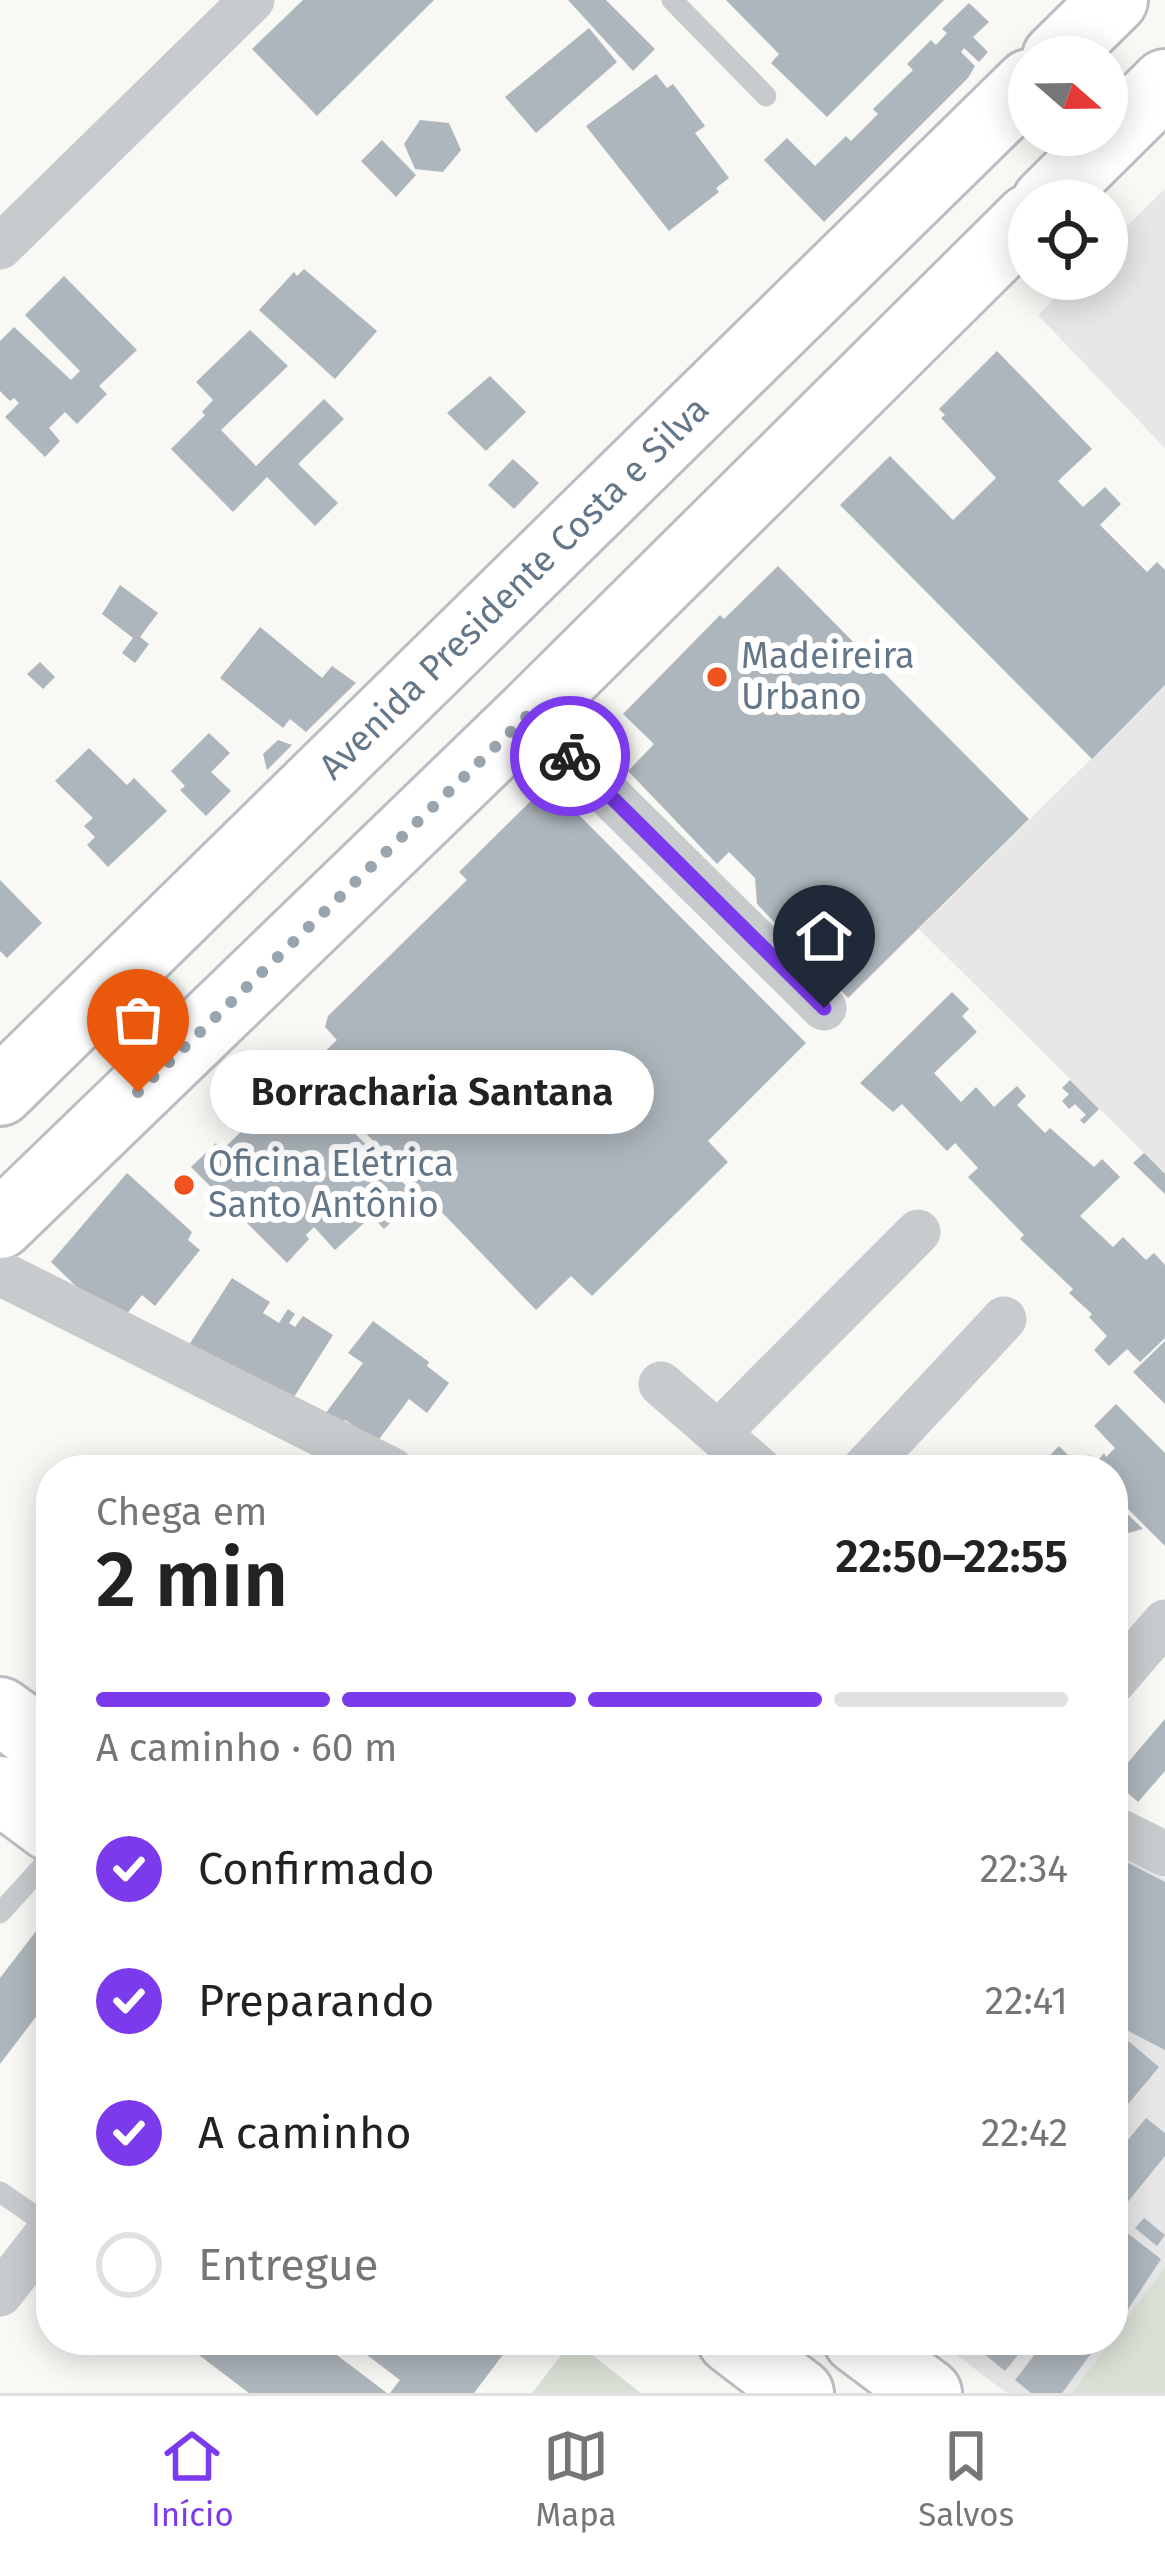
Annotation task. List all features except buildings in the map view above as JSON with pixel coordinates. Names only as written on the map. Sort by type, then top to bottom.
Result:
[{"type":"main road","points":[[1077,36],[1114,0]]},
{"type":"main road","points":[[1067,180],[1165,82]]},
{"type":"main road","name":"Avenida Presidente Costa e Silva","points":[[0,1092],[1008,104]]},
{"type":"main road","points":[[964,147],[1008,192]]},
{"type":"main road","points":[[0,1225],[528,715],[1008,235]]},
{"type":"main road","points":[[323,776],[282,855],[277,878],[283,896],[300,902],[348,890]]},
{"type":"main road","points":[[172,924],[210,921],[224,929],[238,951],[235,983],[206,1026]]},
{"type":"main road","points":[[0,1711],[36,1737]]},
{"type":"main road","points":[[0,1790],[36,1817]]},
{"type":"main road","points":[[751,2355],[800,2393]]},
{"type":"main road","points":[[876,2355],[928,2393]]},
{"type":"street","points":[[0,248],[252,0]]},
{"type":"street","points":[[528,715],[824,1008]]},
{"type":"street","points":[[718,1432],[918,1232]]},
{"type":"street","points":[[0,1273],[362,1455]]},
{"type":"street","points":[[877,1455],[1004,1319]]},
{"type":"street","points":[[661,1384],[743,1455]]},
{"type":"street","points":[[1128,1665],[1165,1622]]},
{"type":"street","points":[[1128,1836],[1165,1854]]},
{"type":"street","points":[[0,2294],[36,2247]]},
{"type":"lane","points":[[672,0],[766,96]]},
{"type":"lane","points":[[0,1913],[36,1873]]},
{"type":"lane","points":[[0,2192],[36,2217]]},
{"type":"shaded area","points":[[1165,189],[1165,448],[1038,315],[1053,300],[1128,300],[1128,225]]},
{"type":"shaded area","points":[[1165,686],[1165,1174],[919,929]]},
{"type":"shaded area","points":[[1128,1860],[1165,1879],[1165,2267],[1128,2318]]},
{"type":"shaded area","points":[[1165,2267],[1165,2393],[1072,2393],[1100,2355],[1128,2355],[1128,2317]]},
{"type":"shaded area","points":[[561,2355],[592,2355],[641,2393],[532,2393]]},
{"type":"shaded area","points":[[956,2355],[1100,2355],[1072,2393],[1007,2393]]},
{"type":"way so far","points":[[138,1092],[528,715],[570,756]]},
{"type":"place","name":"Madeireira Urbano","points":[[717,677]]},
{"type":"place","name":"Borracharia Santana","points":[[138,1092]]},
{"type":"place","name":"Oficina Elétrica Santo Antônio","points":[[184,1185]]},
{"type":"route","points":[[570,756],[824,1008]]}]
